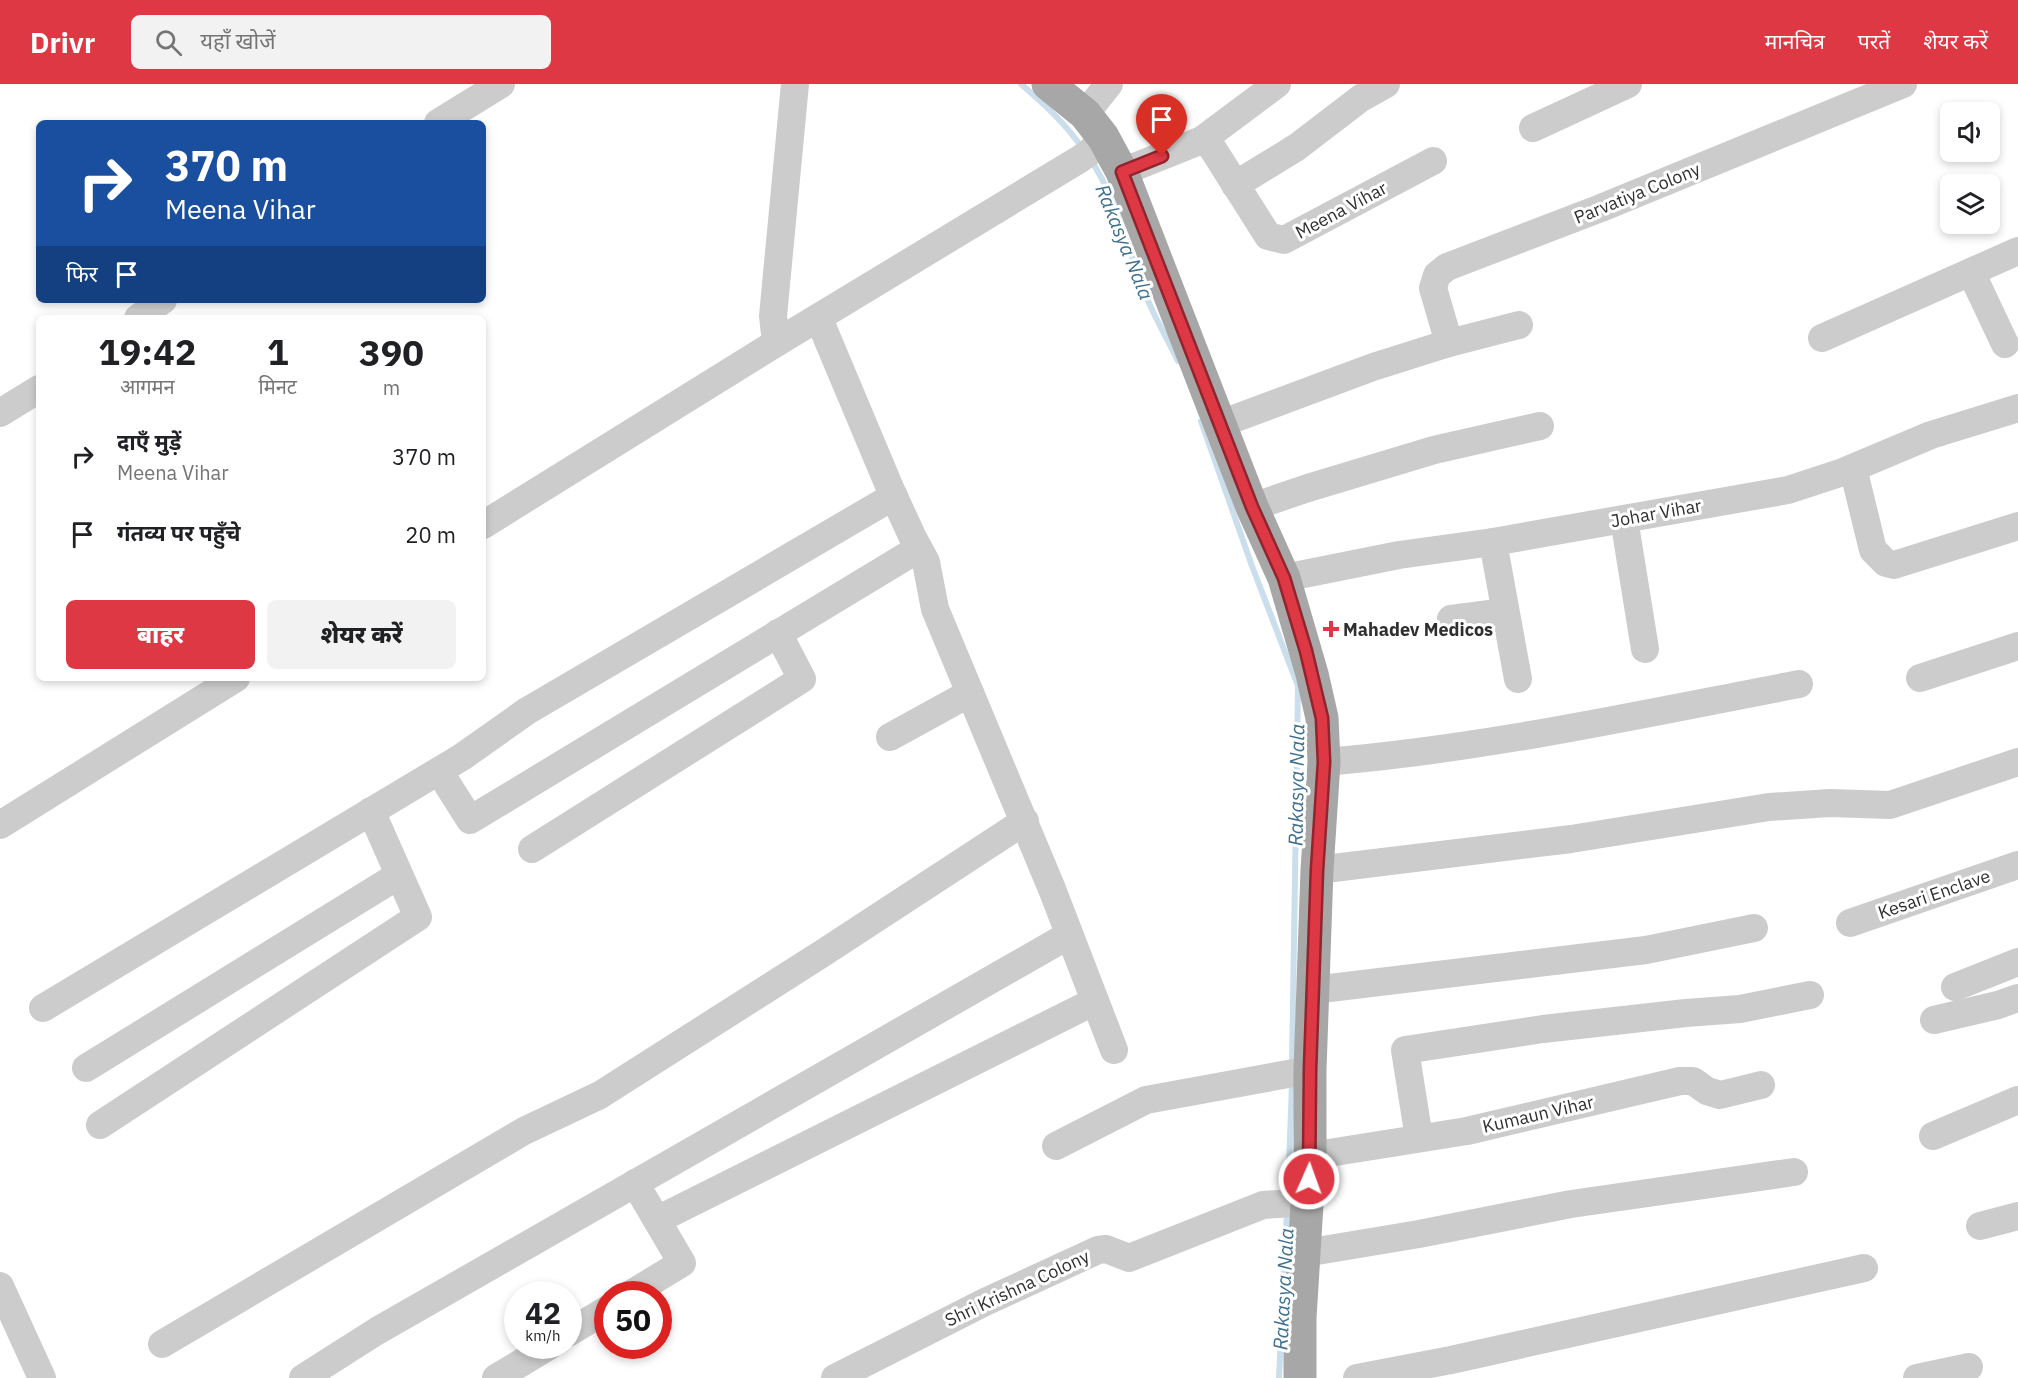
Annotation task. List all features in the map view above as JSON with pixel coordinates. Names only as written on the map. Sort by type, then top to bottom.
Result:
[{"type":"main road","points":[[1048,84],[1090,140],[1122,172],[1252,507],[1284,578],[1306,651],[1322,718],[1324,762],[1313,990],[1297,1073],[1310,1155],[1292,1203],[1305,1253],[1300,1318],[1300,1378]]},
{"type":"street","points":[[443,120],[501,84]]},
{"type":"street","points":[[776,343],[773,316],[795,84]]},
{"type":"street","points":[[486,523],[776,343],[819,319],[1090,140],[1109,84]]},
{"type":"street","points":[[1122,172],[1202,140],[1277,84]]},
{"type":"street","points":[[1235,185],[1296,147],[1361,98],[1386,84]]},
{"type":"street","points":[[1533,128],[1628,84]]},
{"type":"street","name":"Parvatiya Colony","points":[[1449,343],[1433,288],[1437,275],[1446,267],[1601,208],[1903,84]]},
{"type":"street","name":"Meena Vihar","points":[[1202,140],[1211,146],[1268,236],[1284,240],[1433,161]]},
{"type":"street","points":[[1822,338],[2018,251]]},
{"type":"street","points":[[1971,272],[2005,344]]},
{"type":"street","points":[[142,315],[159,303]]},
{"type":"street","points":[[819,319],[894,496],[926,562],[934,609],[1024,821],[1114,1050]]},
{"type":"street","points":[[1220,424],[1373,367],[1449,343],[1519,325]]},
{"type":"street","points":[[0,413],[36,391]]},
{"type":"street","name":"Johar Vihar","points":[[1284,578],[1399,555],[1493,542],[1788,490],[1853,468],[1931,435],[2018,408]]},
{"type":"street","points":[[1252,507],[1434,450],[1540,426]]},
{"type":"street","points":[[1853,468],[1873,550],[1886,563],[1894,565],[2018,526]]},
{"type":"street","points":[[43,1008],[439,771],[527,711],[894,496]]},
{"type":"street","points":[[1624,519],[1645,649]]},
{"type":"street","points":[[1493,542],[1518,679]]},
{"type":"street","points":[[439,771],[470,820],[918,549]]},
{"type":"street","points":[[1451,619],[1505,612]]},
{"type":"street","points":[[532,849],[802,679],[778,633]]},
{"type":"street","points":[[1920,678],[2018,646]]},
{"type":"street","points":[[0,825],[232,681]]},
{"type":"street","points":[[1324,762],[1376,758],[1527,736],[1799,684]]},
{"type":"street","points":[[890,737],[970,693]]},
{"type":"street","points":[[1317,870],[1571,839],[1769,807],[1830,803],[1890,805],[2018,762]]},
{"type":"street","points":[[100,1125],[418,917],[370,811]]},
{"type":"street","points":[[162,1344],[524,1131],[600,1095],[1024,821]]},
{"type":"street","name":"Kesari Enclave","points":[[1850,923],[2018,865]]},
{"type":"street","points":[[86,1068],[399,875]]},
{"type":"street","points":[[1313,990],[1646,950],[1754,928]]},
{"type":"street","points":[[303,1378],[377,1331],[1069,935]]},
{"type":"street","points":[[1955,987],[2018,962]]},
{"type":"street","points":[[1419,1138],[1405,1050],[1543,1029],[1686,1013],[1740,1010],[1810,995]]},
{"type":"street","points":[[1934,1020],[2018,998]]},
{"type":"street","points":[[657,1220],[1095,1001]]},
{"type":"street","points":[[1056,1146],[1146,1100],[1297,1073]]},
{"type":"street","name":"Kumaun Vihar","points":[[1310,1155],[1467,1131],[1680,1081],[1693,1081],[1707,1091],[1720,1095],[1761,1085]]},
{"type":"street","points":[[1933,1136],[2018,1100]]},
{"type":"street","points":[[1305,1253],[1419,1234],[1571,1204],[1794,1172]]},
{"type":"street","points":[[635,1183],[682,1263],[652,1281]]},
{"type":"street","name":"Shri Krishna Colony","points":[[835,1378],[985,1302],[1098,1250],[1106,1249],[1129,1258],[1263,1205],[1292,1203]]},
{"type":"street","points":[[1980,1226],[2017,1220]]},
{"type":"street","points":[[1357,1378],[1451,1360],[1864,1268]]},
{"type":"street","points":[[0,1286],[42,1378]]},
{"type":"street","points":[[496,1378],[527,1359]]},
{"type":"street","points":[[1917,1378],[1969,1367]]},
{"type":"waterway","points":[[1021,84],[1062,122],[1083,149]]},
{"type":"waterway","name":"Rakasya Nala","points":[[1090,159],[1107,190],[1148,300],[1178,361]]},
{"type":"waterway","name":"Rakasya Nala","points":[[1201,421],[1252,566],[1298,686],[1292,1066]]},
{"type":"waterway","name":"Rakasya Nala","points":[[1288,1195],[1292,1082]]},
{"type":"waterway","name":"Rakasya Nala","points":[[1279,1378],[1287,1211]]},
{"type":"place","name":"Mahadev Medicos","points":[[1331,629]]},
{"type":"route","points":[[1162,156],[1122,172],[1252,507],[1284,578],[1306,651],[1322,718],[1324,762],[1317,870],[1310,1070],[1309,1179]]}]
